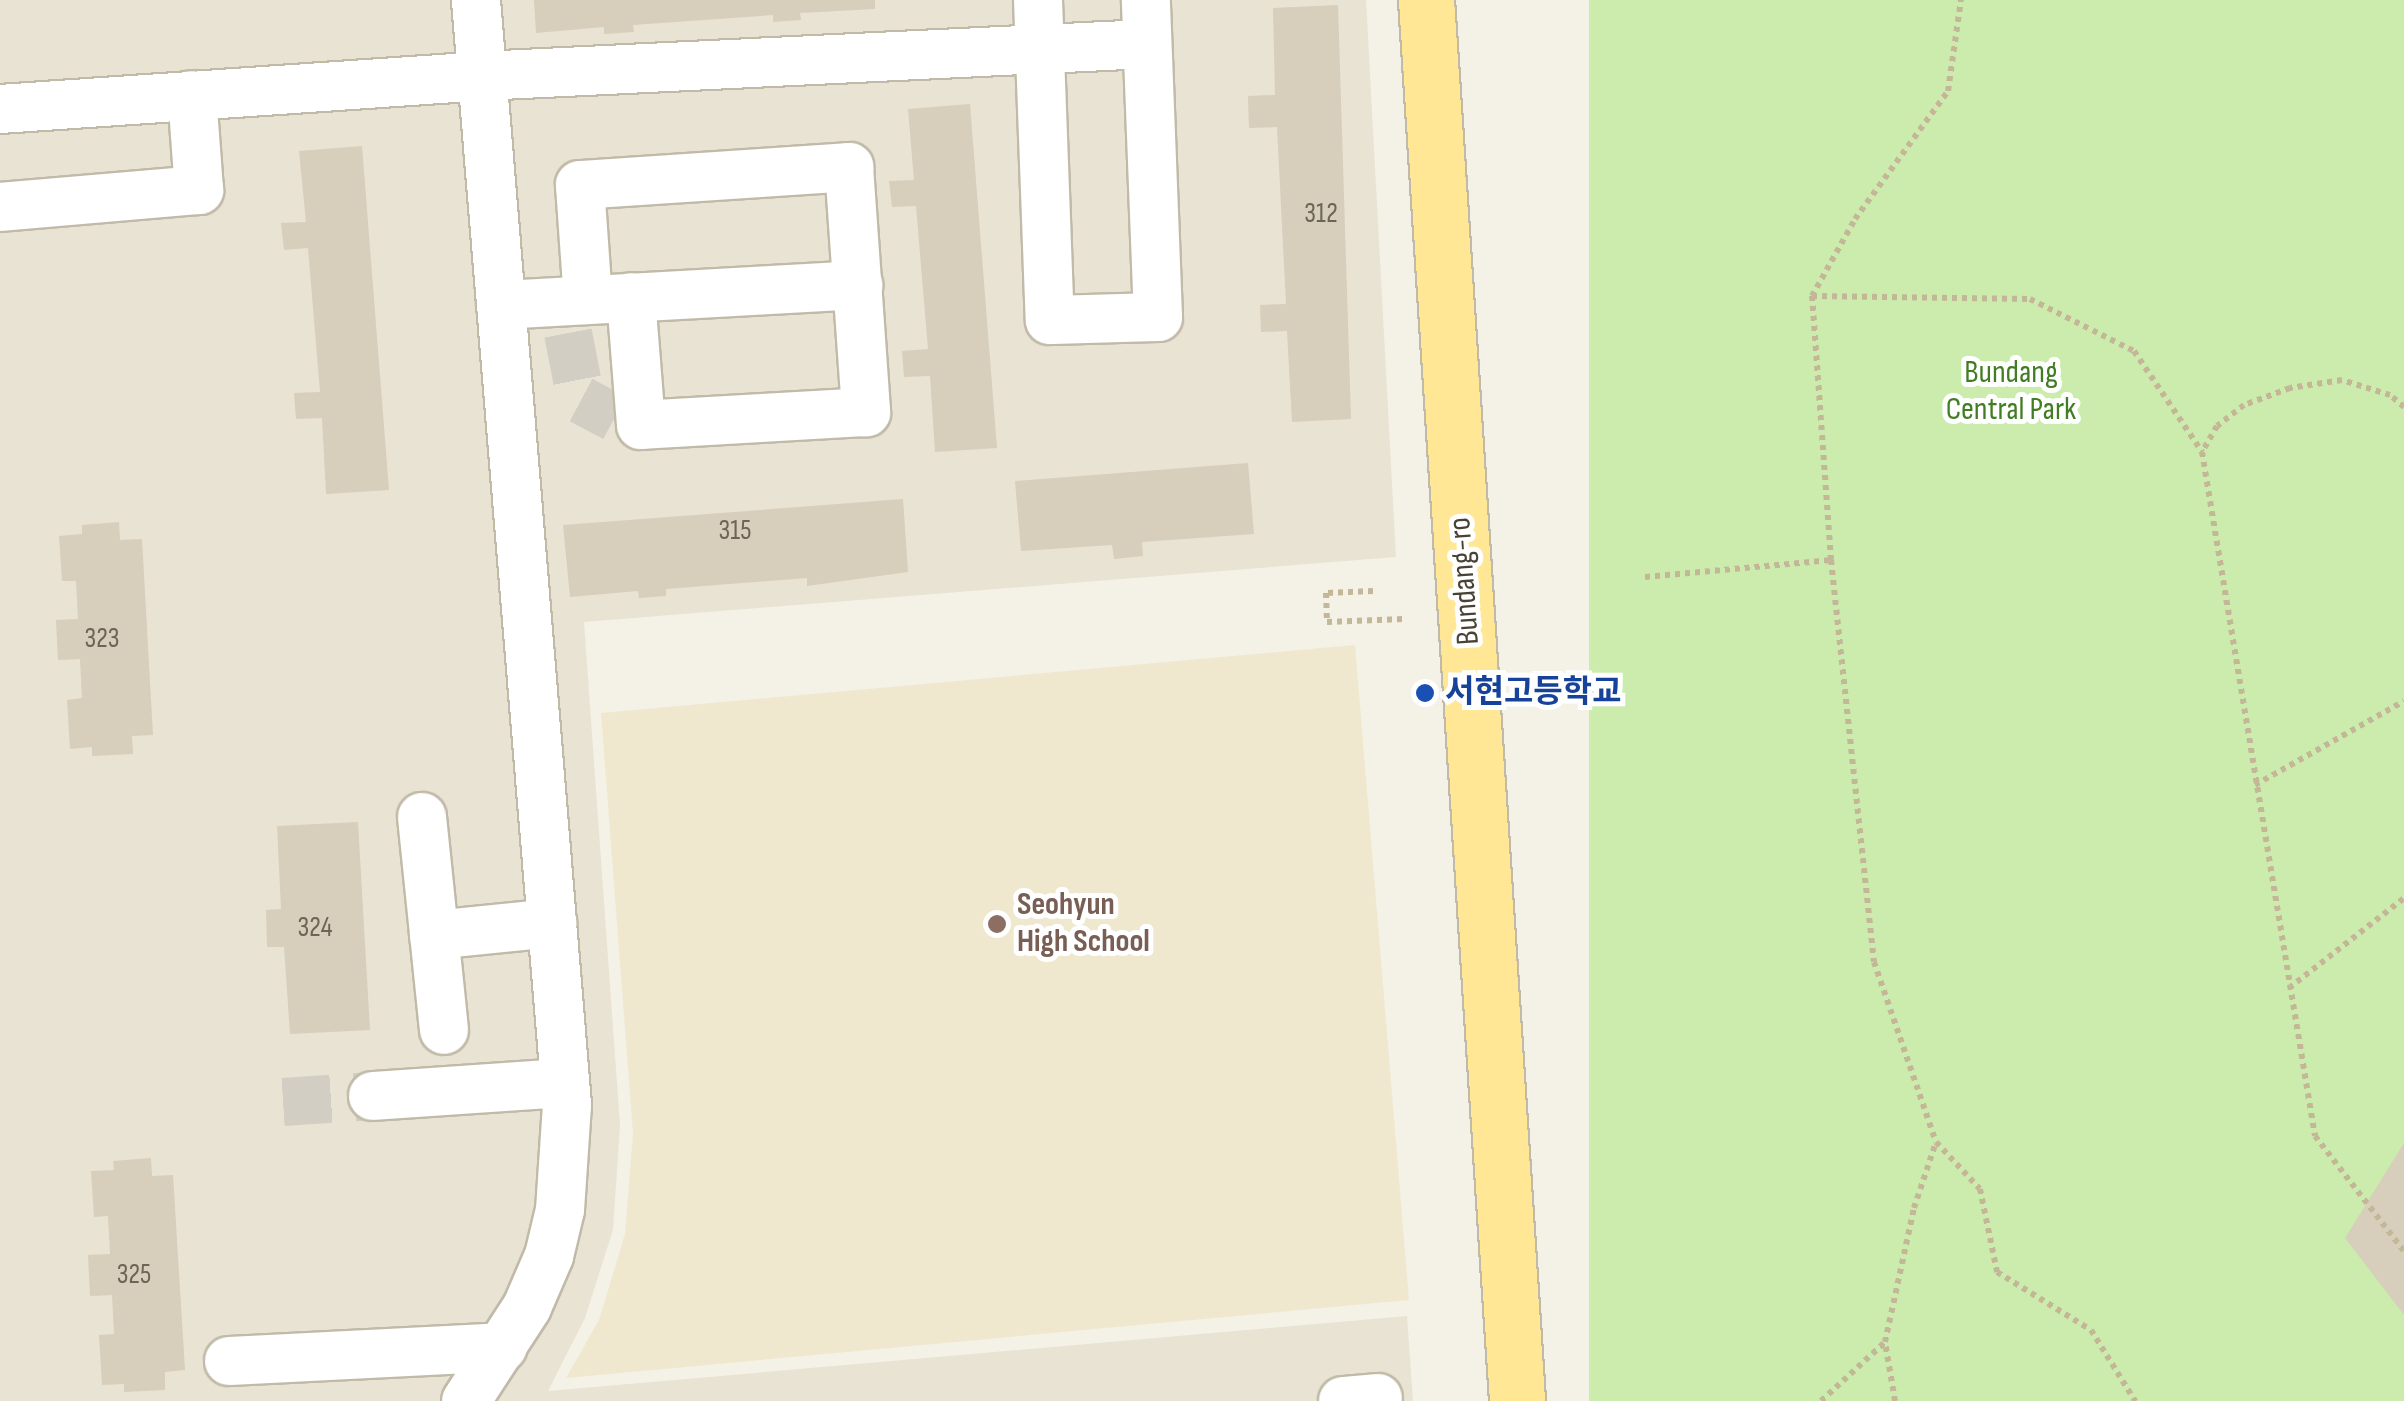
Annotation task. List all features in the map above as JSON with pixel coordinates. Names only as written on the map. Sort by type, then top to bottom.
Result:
[{"type":"main road","name":"Bundang-ro","points":[[1426,0],[1517,1401]]},
{"type":"street","points":[[466,1401],[503,1348],[549,1256],[560,1210],[565,1082],[476,0]]},
{"type":"street","points":[[0,109],[482,76],[1040,49],[1147,22],[1158,317],[1050,320],[1040,49],[1038,0]]},
{"type":"street","points":[[0,207],[199,190],[192,95]]},
{"type":"street","points":[[850,167],[858,285],[866,412],[641,425],[588,308],[580,185],[850,167]]},
{"type":"street","points":[[501,304],[588,308],[858,285]]},
{"type":"street","points":[[422,817],[444,1030]]},
{"type":"street","points":[[434,935],[552,923]]},
{"type":"street","points":[[374,1096],[565,1082]]},
{"type":"street","points":[[229,1361],[503,1348]]},
{"type":"path","points":[[1962,0],[1948,91],[1855,219],[1812,296],[1831,560],[1874,962],[1936,1142],[1980,1189],[1997,1272],[2092,1330],[2135,1401]]},
{"type":"path","points":[[1812,296],[2030,299],[2134,351],[2202,452],[2315,1136],[2404,1251]]},
{"type":"path","points":[[2202,452],[2216,426],[2244,405],[2290,388],[2342,380],[2390,395],[2404,408]]},
{"type":"path","points":[[1645,578],[1831,560]]},
{"type":"path","points":[[1373,590],[1326,593],[1328,622],[1403,620]]},
{"type":"path","points":[[2256,786],[2404,701]]},
{"type":"path","points":[[2288,989],[2404,898]]},
{"type":"path","points":[[1895,1401],[1885,1342],[1914,1208],[1936,1142]]},
{"type":"path","points":[[1821,1401],[1885,1342]]},
{"type":"shaded area","points":[[0,0],[1366,0],[1396,557],[584,622],[620,1125],[613,1230],[585,1318],[548,1391],[1407,1316],[1413,1401],[0,1401]]},
{"type":"shaded area","name":"Seohyun High School","points":[[1355,645],[1409,1300],[566,1378],[599,1320],[625,1234],[633,1134],[601,713]]},
{"type":"green space","name":"Bundang Central Park","points":[[1589,0],[2404,0],[2404,1401],[1589,1401]]},
{"type":"building","points":[[534,0],[875,0],[875,9],[800,13],[801,20],[773,22],[773,15],[633,25],[634,32],[604,34],[604,27],[536,33]]},
{"type":"building","points":[[1338,5],[1351,419],[1292,422],[1287,331],[1261,332],[1260,305],[1286,304],[1277,127],[1249,128],[1248,96],[1275,95],[1273,8]]},
{"type":"building","points":[[970,104],[997,448],[935,452],[930,376],[904,377],[902,351],[928,349],[916,206],[892,207],[889,181],[914,180],[908,109]]},
{"type":"building","points":[[362,146],[389,490],[326,494],[322,418],[296,419],[294,393],[320,392],[308,248],[284,250],[281,223],[306,222],[299,151]]},
{"type":"building","points":[[1248,463],[1254,534],[1142,542],[1143,556],[1114,559],[1112,545],[1021,551],[1015,481]]},
{"type":"building","points":[[903,499],[908,572],[807,586],[807,578],[666,589],[666,596],[639,598],[638,591],[570,597],[563,525]]},
{"type":"building","points":[[119,522],[120,540],[142,539],[153,735],[132,736],[133,754],[92,756],[92,747],[70,749],[67,700],[82,698],[80,659],[58,660],[56,620],[78,619],[76,581],[62,581],[59,536],[82,534],[82,525]]},
{"type":"building","points":[[358,822],[370,1030],[290,1034],[284,947],[267,947],[266,910],[281,909],[277,826]]},
{"type":"building","points":[[2404,1143],[2404,1315],[2345,1238]]},
{"type":"building","points":[[151,1158],[152,1176],[173,1175],[185,1370],[165,1372],[165,1390],[124,1392],[124,1384],[102,1385],[99,1335],[114,1334],[112,1295],[90,1296],[88,1255],[110,1254],[108,1216],[94,1217],[91,1171],[114,1170],[113,1161]]},
{"type":"tunnel","points":[[568,333],[581,400],[615,418]]},
{"type":"tunnel","points":[[283,1102],[373,1096]]},
{"type":"place","name":"서현고등학교","points":[[1425,693]]},
{"type":"place","name":"Seohyun High School","points":[[997,924]]}]
